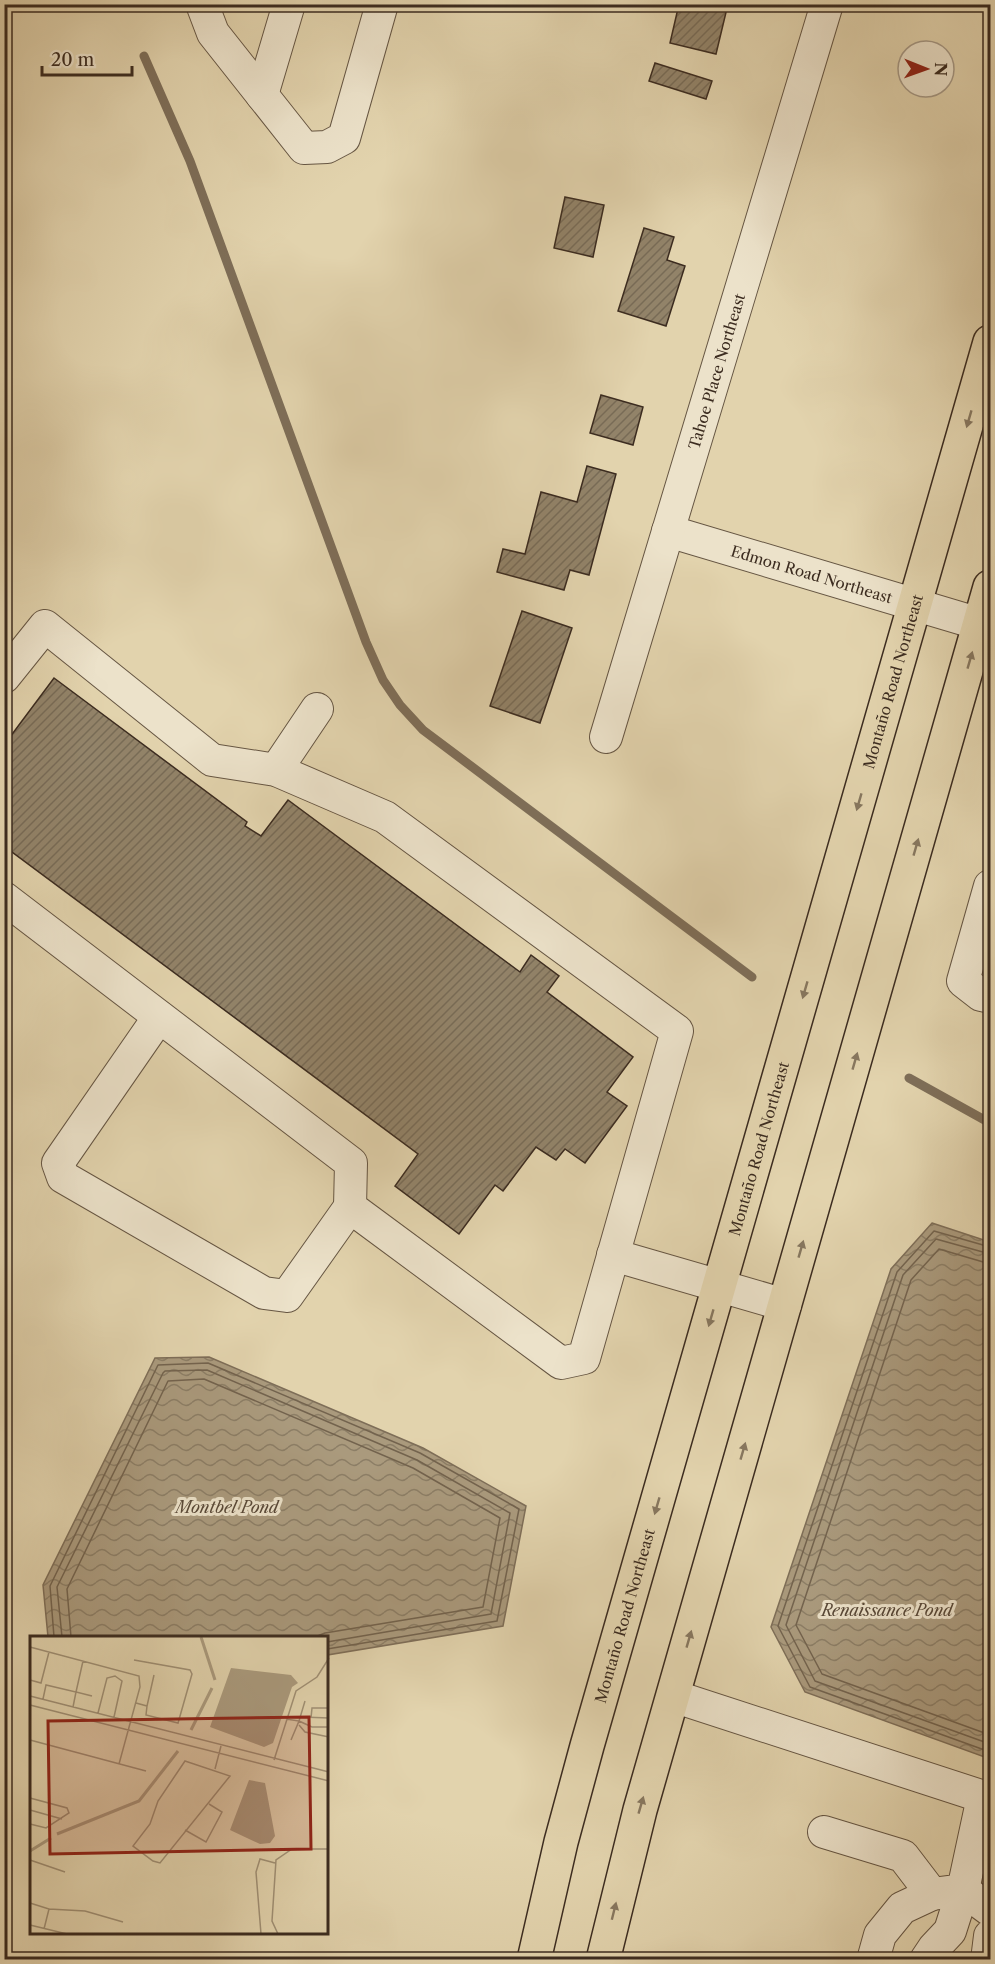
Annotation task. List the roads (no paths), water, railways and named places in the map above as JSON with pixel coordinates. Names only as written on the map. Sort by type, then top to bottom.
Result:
[{"type":"main road","name":"Montaño Road Northeast","points":[[534,1959],[561,1842],[587,1746],[990,342]]},
{"type":"main road","points":[[603,1959],[626,1862],[673,1696],[785,1305],[985,625],[990,587]]},
{"type":"street","points":[[202,4],[213,33],[304,148],[327,147],[344,138],[382,4]]},
{"type":"street","points":[[262,95],[289,4]]},
{"type":"street","name":"Tahoe Place Northeast","points":[[606,737],[827,4]]},
{"type":"street","name":"Edmon Road Northeast","points":[[669,531],[985,625]]},
{"type":"street","points":[[4,677],[45,626],[212,760],[276,770],[385,817],[677,1031],[584,1358],[561,1364],[350,1207]]},
{"type":"street","points":[[276,770],[317,709]]},
{"type":"street","points":[[990,886],[963,981],[981,995],[990,998]]},
{"type":"street","points":[[4,898],[351,1163],[350,1207],[287,1296],[264,1293],[63,1178],[58,1163],[159,1017]]},
{"type":"street","points":[[614,1255],[785,1305]]},
{"type":"street","points":[[673,1696],[987,1798],[950,1931],[926,1959]]},
{"type":"street","points":[[824,1832],[903,1856],[932,1894]]},
{"type":"street","points":[[873,1959],[880,1935],[902,1908],[932,1894],[963,1890],[990,1910]]},
{"type":"street","points":[[987,1959],[990,1936]]},
{"type":"water","name":"Renaissance Pond","points":[[932,1223],[990,1242],[990,1759],[805,1692],[771,1627],[891,1269]]},
{"type":"water","name":"Montbel Pond","points":[[209,1357],[423,1448],[526,1506],[503,1626],[328,1655],[328,1636],[48,1636],[43,1585],[155,1358]]},
{"type":"waterway","points":[[144,56],[190,161],[366,642],[383,680],[400,705],[423,730],[752,977]]},
{"type":"waterway","points":[[909,1078],[990,1123]]}]
